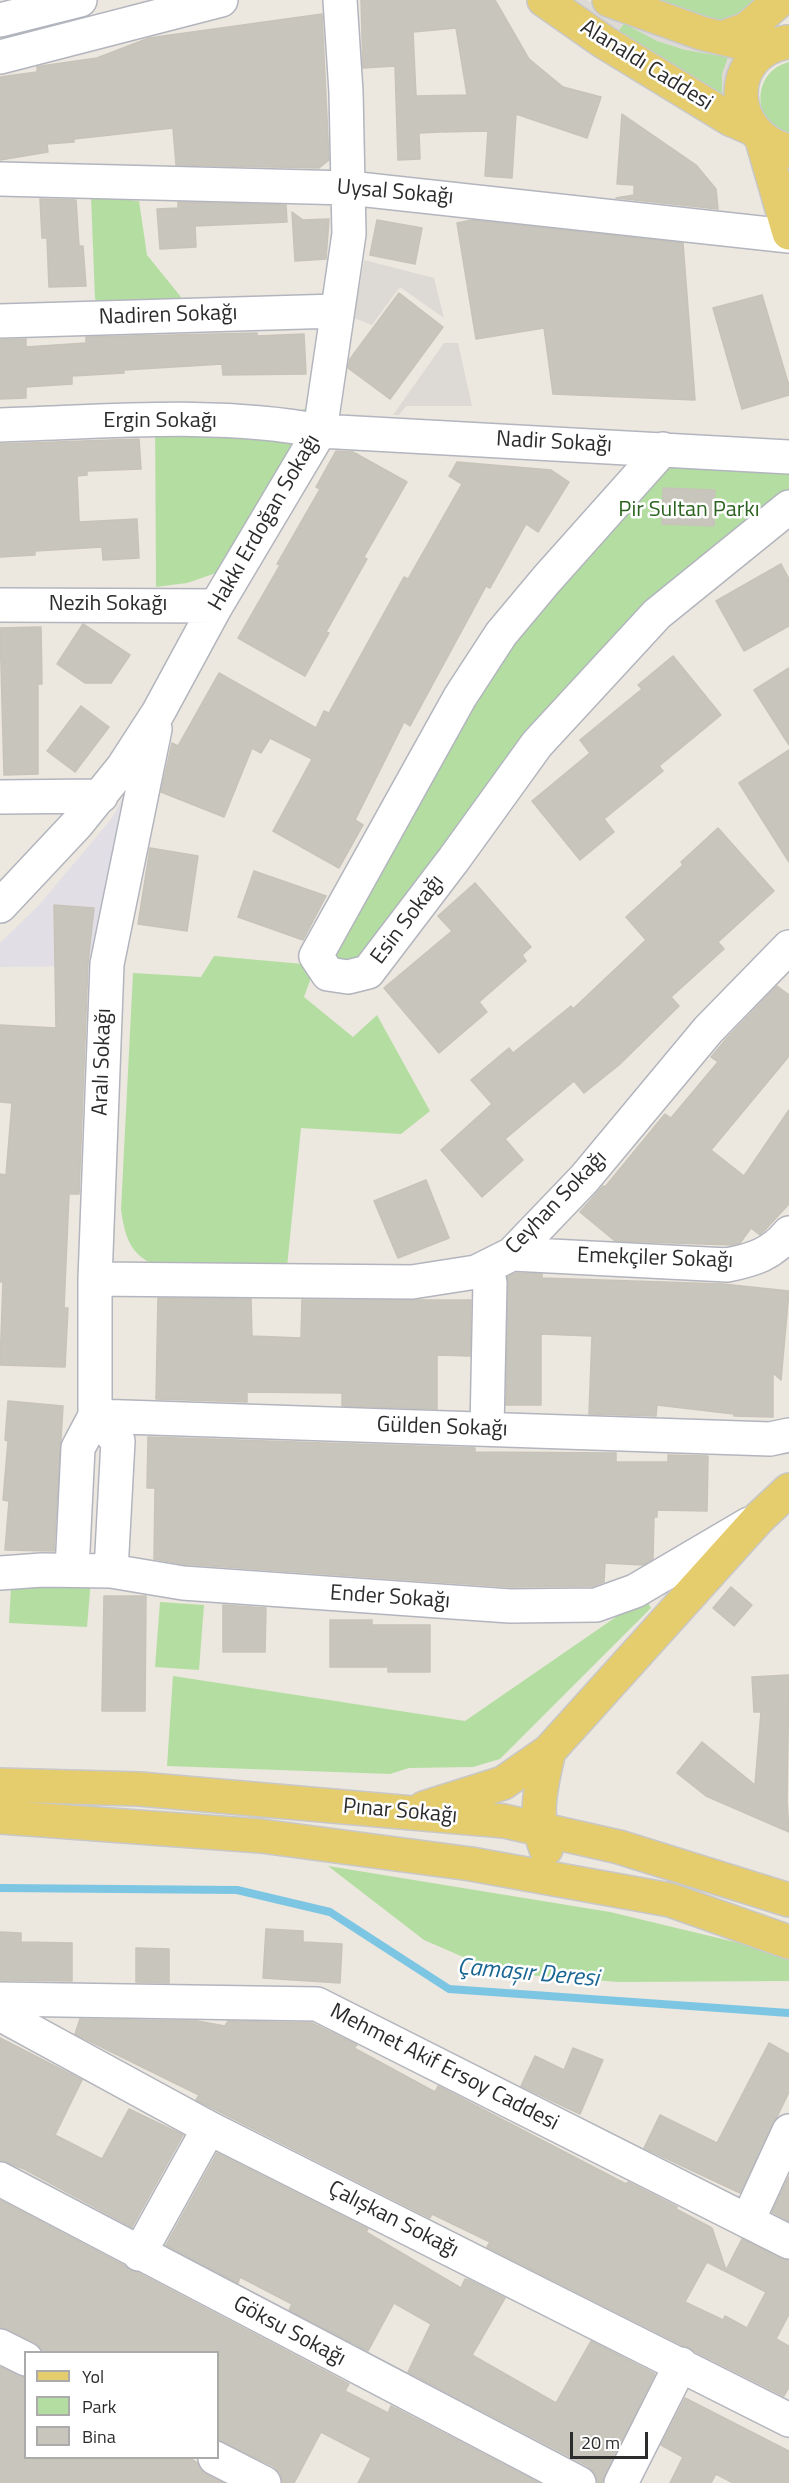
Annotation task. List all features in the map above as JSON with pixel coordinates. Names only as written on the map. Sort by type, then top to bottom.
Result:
[{"type":"main road","name":"Alanaldı Caddesi","points":[[544,0],[604,42],[767,140]]},
{"type":"main road","name":"Alanaldı Caddesi","points":[[609,0],[667,22],[738,42],[784,35]]},
{"type":"main road","points":[[721,38],[747,29],[780,0]]},
{"type":"main road","points":[[784,35],[762,52],[750,65],[743,80],[741,97],[743,113],[767,140],[789,235]]},
{"type":"main road","points":[[410,1812],[503,1783],[549,1751],[759,1518],[789,1490]]},
{"type":"main road","points":[[549,1751],[542,1785],[538,1829],[558,1879]]},
{"type":"main road","name":"Pınar Sokağı","points":[[0,1785],[139,1789],[504,1821],[619,1847],[789,1900]]},
{"type":"main road","name":"Pınar Sokağı","points":[[0,1817],[261,1836],[471,1863],[670,1900],[743,1925]]},
{"type":"main road","points":[[743,1925],[789,1929]]},
{"type":"main road","points":[[743,1925],[789,1942]]},
{"type":"street","points":[[0,20],[80,0]]},
{"type":"street","points":[[0,57],[221,0]]},
{"type":"street","name":"Hakkı Erdoğan Sokağı","points":[[0,906],[100,796],[158,713],[216,606],[320,431],[349,234],[340,0]]},
{"type":"street","name":"Uysal Sokağı","points":[[0,179],[349,188],[789,235]]},
{"type":"street","name":"Nadiren Sokağı","points":[[0,321],[337,311]]},
{"type":"street","name":"Ergin Sokağı","points":[[0,425],[164,420],[280,423],[320,431]]},
{"type":"street","name":"Nadir Sokağı","points":[[320,431],[789,457]]},
{"type":"street","name":"Esin Sokağı","points":[[663,449],[507,626],[460,697],[316,956],[328,974],[348,977],[368,972],[454,859],[537,744],[657,614],[789,507]]},
{"type":"street","name":"Nezih Sokağı","points":[[0,605],[216,606]]},
{"type":"street","name":"Aralı Sokağı","points":[[72,1570],[78,1448],[95,1416],[95,1279],[106,964],[158,713]]},
{"type":"street","points":[[0,797],[100,796]]},
{"type":"street","name":"Ceyhan Sokağı","points":[[95,1279],[412,1282],[483,1269],[512,1254],[595,1167],[708,1030],[789,947]]},
{"type":"street","name":"Emekçiler Sokağı","points":[[512,1254],[727,1265],[755,1260],[780,1244],[789,1233]]},
{"type":"street","points":[[483,1269],[490,1282],[487,1429]]},
{"type":"street","points":[[95,1416],[118,1441],[111,1571]]},
{"type":"street","name":"Gülden Sokağı","points":[[95,1416],[770,1439],[789,1435]]},
{"type":"street","name":"Ender Sokağı","points":[[0,1573],[111,1571],[183,1583],[510,1606],[596,1605],[635,1591],[759,1518]]},
{"type":"street","name":"Mehmet Akif Ersoy Caddesi","points":[[0,1999],[317,2004],[789,2242]]},
{"type":"street","name":"Çalışkan Sokağı","points":[[0,2014],[209,2128],[789,2420]]},
{"type":"street","points":[[139,2254],[209,2128]]},
{"type":"street","points":[[748,2220],[789,2131]]},
{"type":"street","name":"Göksu Sokağı","points":[[0,2178],[139,2254],[579,2483]]},
{"type":"street","points":[[0,2346],[24,2359]]},
{"type":"street","points":[[621,2483],[681,2364]]},
{"type":"street","points":[[219,2459],[264,2483]]},
{"type":"shaded area","points":[[565,0],[587,0],[668,39],[707,50],[739,53],[729,69],[726,112]],"holes":[[[623,23],[657,41],[685,50],[728,57],[722,74],[722,104],[617,34]]]},
{"type":"shaded area","points":[[364,260],[434,278],[444,318],[400,287],[372,325],[354,318]]},
{"type":"shaded area","points":[[444,343],[458,343],[472,406],[406,406],[399,415],[393,415]]},
{"type":"shaded area","points":[[137,770],[97,966],[0,967],[0,943],[40,904],[112,818]]},
{"type":"green space","points":[[647,0],[764,0],[722,25]]},
{"type":"green space","points":[[624,23],[674,45],[728,57],[722,105],[617,33]]},
{"type":"green space","points":[[789,62],[789,134],[777,129],[768,120],[762,110],[760,98],[762,86],[768,76],[777,67]]},
{"type":"green space","points":[[91,196],[139,201],[147,255],[181,297],[170,309],[103,307],[95,299]]},
{"type":"green space","points":[[314,405],[219,572],[187,583],[156,587],[155,413],[289,415]]},
{"type":"green space","name":"Pir Sultan Parkı","points":[[663,449],[789,457],[789,507],[657,614],[368,972],[316,956],[460,697]]},
{"type":"green space","points":[[214,956],[303,964],[312,975],[304,997],[353,1037],[377,1015],[430,1111],[401,1134],[301,1128],[287,1267],[190,1268],[155,1264],[144,1259],[134,1249],[123,1224],[121,1210],[133,973],[201,977]]},
{"type":"green space","points":[[91,1579],[87,1627],[9,1623],[11,1587]]},
{"type":"green space","points":[[645,1597],[651,1608],[500,1759],[473,1767],[409,1768],[390,1774],[167,1766],[173,1676],[465,1721]]},
{"type":"green space","points":[[160,1602],[204,1605],[199,1670],[155,1667]]},
{"type":"green space","points":[[328,1866],[610,1912],[789,1955],[789,1981],[619,1982],[500,1973],[424,1940]]},
{"type":"building","points":[[361,0],[495,0],[529,59],[563,87],[601,97],[587,138],[516,114],[512,178],[485,176],[488,131],[443,132],[442,127],[441,132],[419,133],[420,159],[398,160],[395,66],[363,68]],"holes":[[[456,28],[467,95],[416,96],[413,32]]]},
{"type":"building","points":[[322,14],[329,160],[319,168],[176,165],[173,128],[74,139],[74,142],[47,144],[48,152],[0,160],[0,77],[37,72],[37,67],[41,66],[97,58],[149,38]]},
{"type":"building","points":[[622,114],[696,165],[716,189],[718,209],[616,198],[634,195],[634,185],[617,184]]},
{"type":"building","points":[[40,199],[76,200],[79,246],[83,246],[86,286],[49,287],[47,238],[42,238]]},
{"type":"building","points":[[178,202],[286,205],[287,222],[195,226],[196,247],[160,249],[157,209],[178,208]]},
{"type":"building","points":[[292,212],[303,220],[329,219],[326,259],[295,261]]},
{"type":"building","points":[[377,220],[422,228],[415,264],[370,255]]},
{"type":"building","points":[[472,220],[683,243],[695,400],[553,394],[544,328],[476,339],[457,223]]},
{"type":"building","points":[[399,293],[443,327],[390,399],[348,368],[350,359]]},
{"type":"building","points":[[762,295],[789,386],[789,395],[742,409],[713,308]]},
{"type":"building","points":[[257,333],[257,336],[304,334],[306,374],[223,375],[222,364],[124,370],[124,373],[72,376],[72,384],[26,387],[26,398],[0,399],[0,340],[26,339],[26,347],[86,343],[86,337]]},
{"type":"building","points":[[139,439],[141,469],[87,471],[87,475],[77,476],[79,522],[137,519],[139,558],[103,560],[102,547],[35,551],[35,555],[0,557],[0,444]]},
{"type":"building","points":[[336,451],[353,452],[407,482],[364,557],[367,559],[326,632],[329,633],[305,676],[238,638],[320,489],[316,487]]},
{"type":"building","points":[[457,462],[551,470],[569,482],[538,532],[526,524],[490,588],[486,586],[410,726],[404,722],[355,820],[363,825],[339,868],[273,831],[312,759],[270,738],[261,753],[252,748],[224,817],[161,792],[172,743],[178,746],[219,673],[316,728],[324,711],[329,713],[404,577],[408,579],[462,484],[449,476]]},
{"type":"building","points":[[663,488],[715,490],[714,526],[662,524]]},
{"type":"building","points":[[781,564],[789,579],[789,626],[744,651],[716,601]]},
{"type":"building","points":[[83,624],[130,655],[111,683],[85,683],[57,664]]},
{"type":"building","points":[[41,627],[42,684],[38,684],[38,774],[4,775],[0,628]]},
{"type":"building","points":[[673,656],[721,715],[659,766],[663,771],[604,819],[614,832],[580,860],[532,801],[590,753],[580,740],[642,689],[638,685]]},
{"type":"building","points":[[789,668],[789,745],[754,690]]},
{"type":"building","points":[[81,706],[109,727],[75,772],[47,751]]},
{"type":"building","points":[[789,750],[789,862],[739,783]]},
{"type":"building","points":[[718,828],[774,891],[718,942],[724,949],[671,997],[679,1006],[619,1065],[584,1093],[574,1081],[505,1139],[523,1160],[482,1197],[441,1150],[492,1104],[471,1080],[509,1048],[513,1053],[571,1006],[573,1009],[646,940],[626,917],[683,865],[681,862]]},
{"type":"building","points":[[150,848],[198,856],[187,931],[138,924]]},
{"type":"building","points":[[254,871],[326,896],[303,940],[238,917]]},
{"type":"building","points":[[475,883],[531,947],[522,955],[526,961],[479,1002],[487,1012],[439,1053],[384,988],[452,931],[438,916]]},
{"type":"building","points":[[54,905],[94,908],[88,963],[79,1194],[69,1194],[64,1308],[68,1308],[65,1367],[0,1365],[3,1282],[0,1282],[0,1174],[6,1175],[12,1103],[0,1102],[0,1025],[56,1028]]},
{"type":"building","points":[[777,986],[789,995],[789,1056],[711,1150],[744,1176],[789,1110],[789,1204],[760,1235],[751,1228],[740,1243],[732,1245],[615,1241],[580,1212],[603,1186],[605,1187],[665,1114],[671,1118],[718,1062],[711,1057]]},
{"type":"building","points":[[426,1180],[449,1238],[398,1258],[374,1201]]},
{"type":"building","points":[[516,1273],[542,1274],[542,1278],[723,1284],[789,1291],[781,1380],[773,1373],[773,1417],[734,1416],[734,1414],[657,1405],[656,1416],[589,1414],[592,1336],[541,1334],[541,1405],[506,1405],[507,1277]]},
{"type":"building","points":[[158,1298],[251,1299],[252,1336],[301,1338],[302,1300],[471,1300],[470,1356],[437,1355],[437,1409],[342,1406],[342,1393],[247,1392],[247,1402],[156,1399]]},
{"type":"building","points":[[8,1401],[63,1406],[54,1551],[5,1550],[9,1501],[3,1500],[8,1441],[5,1440]]},
{"type":"building","points":[[148,1437],[475,1448],[475,1452],[616,1453],[616,1462],[668,1462],[668,1455],[708,1456],[707,1511],[657,1510],[657,1517],[654,1517],[653,1559],[643,1565],[605,1563],[604,1582],[593,1586],[511,1587],[182,1564],[154,1559],[155,1488],[147,1488]]},
{"type":"building","points":[[731,1587],[752,1605],[734,1626],[713,1608]]},
{"type":"building","points":[[104,1596],[146,1596],[145,1711],[102,1711]]},
{"type":"building","points":[[223,1605],[266,1608],[265,1652],[223,1652]]},
{"type":"building","points":[[330,1620],[372,1620],[372,1625],[430,1625],[430,1672],[388,1672],[388,1667],[330,1667]]},
{"type":"building","points":[[789,1675],[787,1801],[789,1832],[706,1796],[677,1773],[702,1742],[755,1785],[761,1712],[754,1712],[752,1677]]},
{"type":"building","points":[[266,1929],[303,1931],[303,1942],[342,1944],[340,1983],[263,1978]]},
{"type":"building","points":[[0,1932],[21,1933],[21,1942],[72,1943],[72,1981],[0,1980]]},
{"type":"building","points":[[136,1948],[169,1949],[169,1983],[136,1982]]},
{"type":"building","points":[[80,2019],[197,2021],[225,2026],[228,2021],[312,2023],[357,2045],[354,2048],[435,2092],[438,2086],[626,2184],[628,2182],[677,2207],[676,2209],[712,2228],[726,2270],[742,2239],[789,2261],[789,2314],[776,2339],[789,2346],[789,2387],[784,2396],[487,2247],[490,2242],[432,2214],[430,2218],[196,2100],[199,2095],[75,2034]],"holes":[[[707,2262],[766,2292],[747,2328],[725,2316],[723,2320],[685,2302]]]},
{"type":"building","points":[[0,2038],[82,2080],[55,2135],[102,2159],[129,2109],[183,2135],[132,2227],[24,2169],[0,2160]]},
{"type":"building","points":[[769,2043],[789,2054],[789,2092],[740,2193],[644,2148],[660,2115],[717,2143]]},
{"type":"building","points":[[573,2048],[603,2060],[580,2114],[521,2086],[535,2056],[564,2070]]},
{"type":"building","points":[[217,2153],[368,2229],[366,2232],[461,2288],[465,2279],[505,2298],[472,2355],[556,2403],[591,2341],[655,2374],[602,2483],[598,2483],[595,2474],[588,2466],[408,2372],[431,2324],[394,2303],[368,2351],[289,2310],[292,2304],[240,2277],[238,2283],[166,2245]]},
{"type":"building","points":[[789,2176],[789,2221],[772,2212]]},
{"type":"building","points":[[0,2200],[349,2384],[345,2391],[388,2413],[391,2406],[539,2483],[358,2483],[371,2458],[321,2432],[294,2483],[283,2483],[280,2473],[273,2466],[219,2440],[219,2351],[42,2351],[34,2342],[0,2327]]},
{"type":"building","points":[[0,2367],[24,2376],[24,2459],[191,2459],[198,2463],[206,2474],[223,2483],[0,2483]]},
{"type":"building","points":[[685,2398],[789,2451],[789,2483],[733,2483],[716,2474],[711,2483],[670,2483],[683,2457],[661,2445]]},
{"type":"waterway","name":"Çamaşır Deresi","points":[[0,1888],[237,1890],[330,1912],[449,1989],[789,2013]]}]
